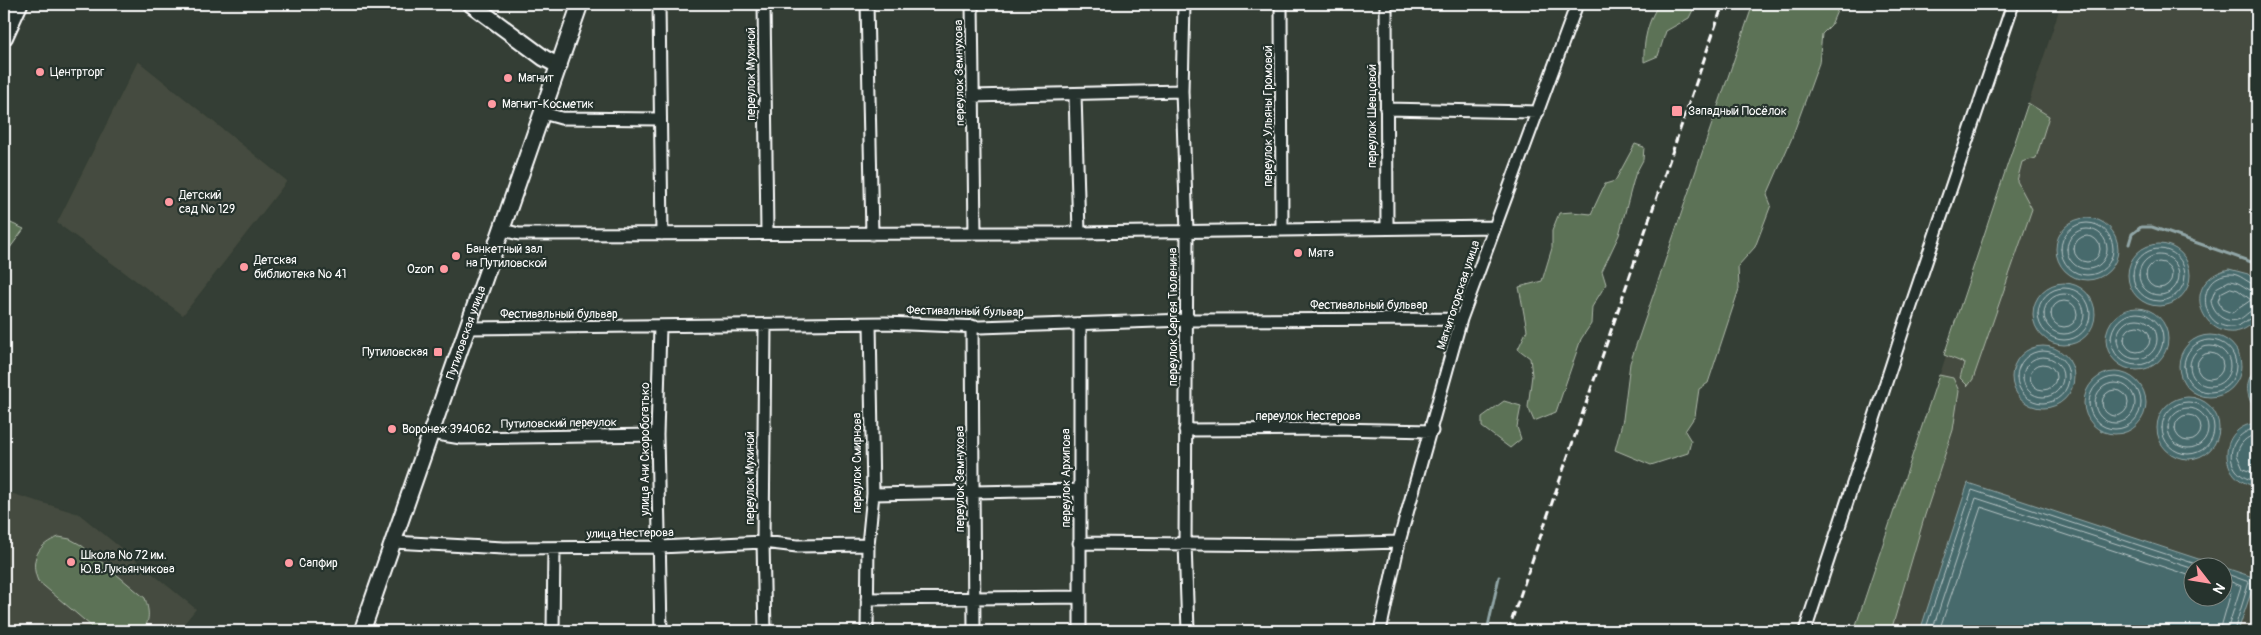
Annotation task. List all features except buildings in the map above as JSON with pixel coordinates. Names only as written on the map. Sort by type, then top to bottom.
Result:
[{"type":"main road","points":[[4,37],[19,4]]},
{"type":"street","points":[[471,4],[544,58],[559,66]]},
{"type":"street","name":"Путиловская улица","points":[[362,631],[580,4]]},
{"type":"street","points":[[651,4],[663,4]]},
{"type":"street","points":[[659,4],[662,234]]},
{"type":"street","name":"переулок Мухиной","points":[[764,4],[767,233]]},
{"type":"street","points":[[867,4],[872,234]]},
{"type":"street","name":"переулок Земнухова","points":[[972,4],[975,233]]},
{"type":"street","name":"переулок Сергея Тюленина","points":[[1184,4],[1182,91],[1187,232],[1185,543],[1188,631]]},
{"type":"street","name":"переулок Ульяны Громовой","points":[[1281,4],[1282,229]]},
{"type":"street","name":"переулок Шевцовой","points":[[1386,4],[1387,227]]},
{"type":"street","name":"Магнитогорская улица","points":[[1380,631],[1399,542],[1432,432],[1461,319],[1577,4]]},
{"type":"street","points":[[1805,631],[1904,327],[2013,4]]},
{"type":"street","points":[[973,96],[1182,91]]},
{"type":"street","points":[[1075,94],[1079,233]]},
{"type":"street","points":[[1386,109],[1538,112]]},
{"type":"street","points":[[543,113],[561,118],[659,119]]},
{"type":"street","points":[[503,230],[519,234],[872,234],[1187,232],[1387,227],[1495,227]]},
{"type":"street","name":"Фестивальный бульвар","points":[[467,328],[765,326],[870,324],[884,322],[972,326],[1187,320],[1461,319]]},
{"type":"street","name":"переулок Смирнова","points":[[868,631],[868,545],[873,494],[870,324]]},
{"type":"street","name":"переулок Архипова","points":[[1080,324],[1080,631]]},
{"type":"street","name":"переулок Мухиной","points":[[765,326],[765,631]]},
{"type":"street","name":"переулок Земнухова","points":[[972,326],[974,631]]},
{"type":"street","name":"улица Ани Скоробогатько","points":[[660,327],[657,435],[661,631]]},
{"type":"street","name":"переулок Нестерова","points":[[1185,430],[1334,429],[1432,432]]},
{"type":"street","name":"Путиловский переулок","points":[[431,433],[462,438],[657,435]]},
{"type":"street","points":[[873,494],[1080,490]]},
{"type":"street","name":"улица Нестерова","points":[[393,542],[503,548],[660,547],[764,542],[797,546],[868,545]]},
{"type":"street","points":[[1079,543],[1298,545],[1399,542]]},
{"type":"street","points":[[553,631],[554,548]]},
{"type":"street","points":[[868,600],[973,597],[1079,597]]},
{"type":"shaded area","points":[[2061,4],[2257,4],[2257,631],[1856,631]]},
{"type":"shaded area","name":"Детский сад № 129","points":[[138,61],[287,181],[183,315],[57,223]]},
{"type":"shaded area","name":"Школа № 72 им. Ю.В.Лукьянчикова","points":[[7,492],[79,514],[196,609],[178,631],[4,631],[4,497]]},
{"type":"green space","points":[[1659,4],[1696,4],[1689,18],[1666,31],[1658,56],[1644,62],[1647,32]]},
{"type":"green space","points":[[1753,4],[1840,4],[1831,25],[1822,34],[1819,63],[1791,140],[1767,195],[1771,205],[1755,247],[1738,266],[1739,289],[1708,383],[1699,389],[1695,416],[1685,431],[1691,441],[1688,453],[1651,465],[1615,450],[1623,419],[1630,363]]},
{"type":"green space","points":[[2028,103],[2049,116],[2036,158],[2022,162],[2017,181],[2032,209],[1973,379],[1968,386],[1960,378],[1964,363],[1944,355]]},
{"type":"green space","points":[[1635,144],[1644,147],[1643,160],[1635,175],[1619,235],[1602,271],[1606,284],[1592,307],[1591,324],[1581,339],[1556,412],[1534,421],[1528,407],[1532,375],[1530,358],[1518,349],[1527,330],[1519,287],[1542,281],[1552,248],[1552,231],[1559,213],[1591,214],[1605,184],[1615,181]]},
{"type":"green space","points":[[4,220],[24,229],[4,256]]},
{"type":"green space","points":[[1939,375],[1953,378],[1959,391],[1953,430],[1925,515],[1891,631],[1854,631]]},
{"type":"green space","points":[[1504,401],[1521,406],[1517,427],[1521,439],[1510,448],[1482,427],[1482,417]]},
{"type":"green space","points":[[59,537],[70,539],[81,545],[145,598],[148,615],[147,623],[142,631],[97,631],[38,581],[35,573],[37,554],[46,544]]},
{"type":"water","points":[[2081,218],[2093,218],[2109,227],[2116,237],[2118,249],[2116,261],[2109,271],[2093,280],[2081,280],[2070,275],[2061,266],[2056,255],[2056,243],[2061,232],[2070,223]]},
{"type":"water","points":[[2153,244],[2165,244],[2181,253],[2188,263],[2190,275],[2188,287],[2181,297],[2165,306],[2153,306],[2142,301],[2133,292],[2128,281],[2128,269],[2133,258],[2142,249]]},
{"type":"water","points":[[2229,269],[2248,274],[2257,283],[2257,319],[2242,330],[2227,332],[2214,326],[2205,316],[2200,303],[2202,289],[2211,277]]},
{"type":"water","points":[[2058,283],[2070,283],[2086,292],[2093,302],[2095,314],[2093,326],[2086,336],[2070,345],[2058,345],[2047,340],[2038,331],[2033,320],[2033,308],[2038,297],[2047,288]]},
{"type":"water","points":[[2131,308],[2143,308],[2159,317],[2166,327],[2168,339],[2166,351],[2159,361],[2143,370],[2131,370],[2120,365],[2111,356],[2106,345],[2106,333],[2111,322],[2120,313]]},
{"type":"water","points":[[2204,335],[2216,335],[2232,344],[2239,354],[2241,366],[2239,378],[2232,388],[2216,397],[2204,397],[2193,392],[2184,383],[2179,372],[2179,360],[2184,349],[2193,340]]},
{"type":"water","points":[[2037,346],[2049,346],[2065,355],[2072,365],[2074,377],[2072,389],[2065,399],[2049,408],[2037,408],[2026,403],[2017,394],[2012,383],[2012,371],[2017,360],[2026,351]]},
{"type":"water","points":[[2257,367],[2257,412],[2248,395],[2248,384]]},
{"type":"water","points":[[2109,372],[2121,372],[2137,381],[2144,391],[2146,403],[2144,415],[2137,425],[2121,434],[2109,434],[2098,429],[2089,420],[2084,409],[2084,397],[2089,386],[2098,377]]},
{"type":"water","points":[[2182,397],[2194,397],[2210,406],[2217,416],[2219,428],[2217,440],[2210,450],[2194,459],[2182,459],[2171,454],[2162,445],[2157,434],[2157,422],[2162,411],[2171,402]]},
{"type":"water","points":[[2257,423],[2257,486],[2244,482],[2234,475],[2229,465],[2227,454],[2229,443],[2234,434],[2244,426]]},
{"type":"water","points":[[1968,483],[2195,558],[2184,558],[2184,608],[2234,608],[2234,571],[2256,578],[2238,631],[1920,631]]},
{"type":"waterway","points":[[2129,244],[2132,234],[2141,227],[2152,227],[2257,264]]},
{"type":"waterway","points":[[1487,631],[1499,577]]},
{"type":"railway","points":[[1508,631],[1723,4]]},
{"type":"place","name":"Центрторг","points":[[40,72]]},
{"type":"place","name":"Магнит","points":[[508,78]]},
{"type":"place","name":"Магнит-Косметик","points":[[492,104]]},
{"type":"place","name":"Западный Посёлок","points":[[1677,111]]},
{"type":"place","name":"Детский сад № 129","points":[[169,202]]},
{"type":"place","name":"Мята","points":[[1298,253]]},
{"type":"place","name":"Банкетный зал на Путиловской","points":[[456,256]]},
{"type":"place","name":"Детская библиотека № 41","points":[[244,267]]},
{"type":"place","name":"Ozon","points":[[444,269]]},
{"type":"place","name":"Путиловская","points":[[438,352]]},
{"type":"place","name":"Воронеж 394062","points":[[392,429]]},
{"type":"place","name":"Школа № 72 им. Ю.В.Лукьянчикова","points":[[71,562]]},
{"type":"place","name":"Сапфир","points":[[289,563]]}]
